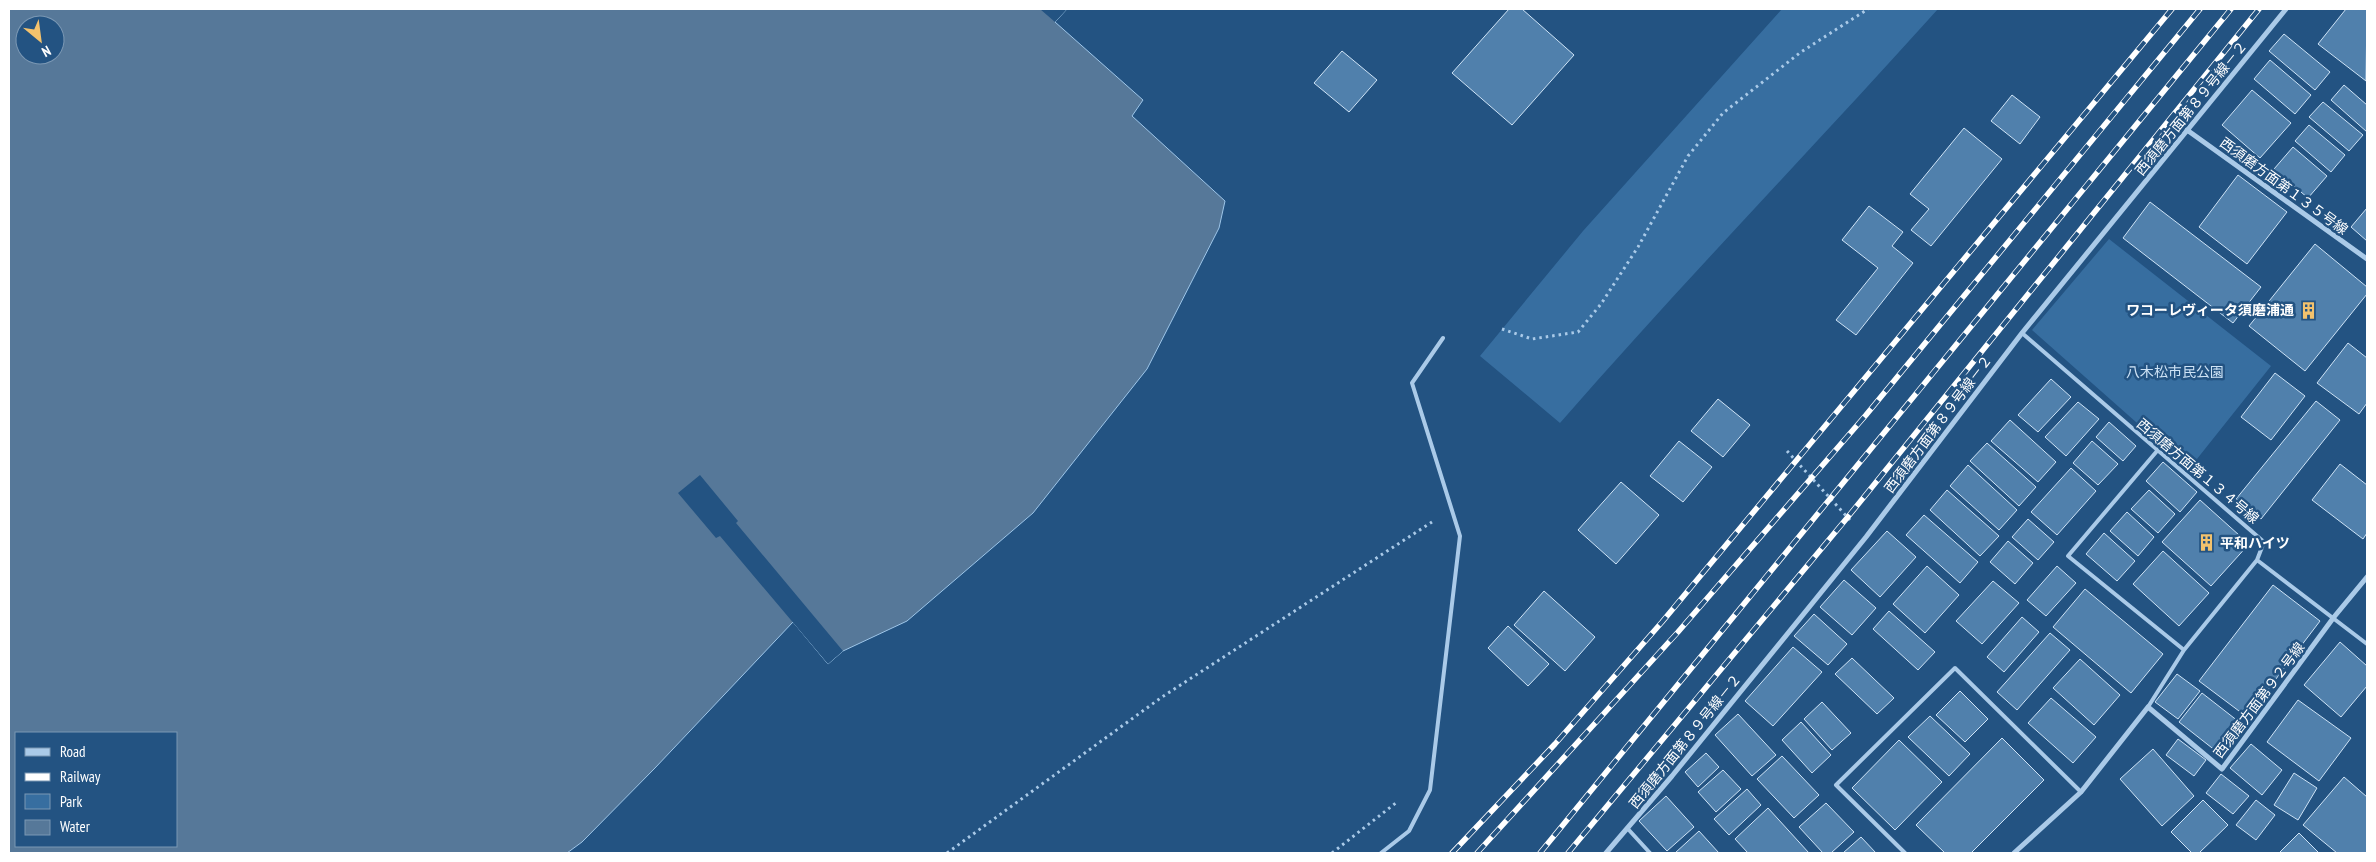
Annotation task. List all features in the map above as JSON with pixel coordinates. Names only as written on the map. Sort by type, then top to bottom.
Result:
[{"type":"street","name":"西須磨方面第８９号線－２","points":[[1606,853],[1866,537],[2022,333],[2286,9]]},
{"type":"street","name":"西須磨方面第１３５号線","points":[[2188,130],[2367,259]]},
{"type":"street","name":"西須磨方面第９２号線","points":[[2148,707],[2222,769],[2334,617],[2367,577]]},
{"type":"street","points":[[2014,853],[2080,792],[2148,707]]},
{"type":"lane","name":"西須磨方面第１３４号線","points":[[2022,333],[2264,542],[2257,560]]},
{"type":"lane","points":[[1381,853],[1409,831],[1430,790],[1460,536],[1412,383],[1443,338]]},
{"type":"lane","points":[[2157,451],[2068,556],[2184,650]]},
{"type":"lane","points":[[2148,707],[2184,650],[2257,560],[2367,644]]},
{"type":"lane","points":[[1905,853],[1836,784],[1955,668],[2080,792]]},
{"type":"lane","points":[[1628,828],[1650,853]]},
{"type":"path","points":[[1502,329],[1532,339],[1578,332],[1601,304],[1638,247],[1688,156],[1723,113],[1801,52],[1868,9]]},
{"type":"path","points":[[1787,451],[1866,537]]},
{"type":"path","points":[[947,853],[1162,697],[1452,509]]},
{"type":"path","points":[[1332,853],[1397,802]]},
{"type":"green space","points":[[1782,9],[1938,9],[1653,318],[1560,423],[1480,356],[1583,231]]},
{"type":"green space","name":"八木松市民公園","points":[[2109,239],[2271,366],[2189,469],[2032,330]]},
{"type":"water","points":[[9,9],[1067,9],[1055,22],[1143,100],[1132,116],[1225,201],[1219,228],[1147,369],[1033,513],[907,621],[843,651],[828,664],[793,622],[582,842],[567,853],[9,853]]},
{"type":"pier","points":[[1040,9],[1067,9],[1055,22]]},
{"type":"pier","points":[[700,475],[738,521],[736,523],[843,651],[828,664],[720,536],[716,538],[678,493]]},
{"type":"building","points":[[1509,9],[1522,9],[1574,55],[1512,125],[1452,73]]},
{"type":"building","points":[[2346,9],[2367,9],[2366,81],[2318,44]]},
{"type":"building","points":[[2284,34],[2330,72],[2315,90],[2269,51]]},
{"type":"building","points":[[1342,51],[1377,80],[1349,112],[1314,83]]},
{"type":"building","points":[[2270,60],[2311,95],[2295,114],[2254,79]]},
{"type":"building","points":[[2344,85],[2367,105],[2367,132],[2331,100]]},
{"type":"building","points":[[2252,90],[2291,123],[2260,158],[2222,125]]},
{"type":"building","points":[[2012,95],[2040,117],[2020,144],[1991,121]]},
{"type":"building","points":[[2323,102],[2363,135],[2349,151],[2309,117]]},
{"type":"building","points":[[2309,125],[2345,155],[2331,172],[2295,141]]},
{"type":"building","points":[[1964,128],[2002,159],[1931,246],[1911,230],[1929,209],[1910,194]]},
{"type":"building","points":[[2293,147],[2327,176],[2308,198],[2274,169]]},
{"type":"building","points":[[2238,175],[2287,212],[2247,264],[2199,227]]},
{"type":"building","points":[[2150,202],[2261,287],[2233,323],[2123,238]]},
{"type":"building","points":[[1869,206],[1903,232],[1892,246],[1913,263],[1856,335],[1836,320],[1878,268],[1842,240]]},
{"type":"building","points":[[2367,208],[2367,241],[2351,227]]},
{"type":"building","name":"ワコーレヴィータ須磨浦通","points":[[2315,244],[2367,287],[2367,294],[2305,371],[2249,326]]},
{"type":"building","points":[[2348,343],[2367,358],[2367,403],[2359,414],[2317,383]]},
{"type":"building","points":[[2275,373],[2305,396],[2271,440],[2241,417]]},
{"type":"building","points":[[2051,379],[2071,397],[2038,432],[2018,415]]},
{"type":"building","points":[[1718,399],[1750,425],[1723,457],[1691,431]]},
{"type":"building","points":[[2316,401],[2340,420],[2261,519],[2236,499]]},
{"type":"building","points":[[2078,402],[2099,419],[2066,456],[2045,437]]},
{"type":"building","points":[[2010,420],[2056,462],[2038,482],[1991,441]]},
{"type":"building","points":[[2109,422],[2136,446],[2123,461],[2096,437]]},
{"type":"building","points":[[1679,441],[1712,467],[1683,502],[1650,476]]},
{"type":"building","points":[[2092,441],[2118,464],[2098,485],[2073,463]]},
{"type":"building","points":[[1987,443],[2036,487],[2019,506],[1970,461]]},
{"type":"building","points":[[2163,462],[2197,492],[2180,512],[2146,481]]},
{"type":"building","points":[[2340,464],[2367,485],[2367,533],[2363,539],[2312,500]]},
{"type":"building","points":[[1968,465],[2017,510],[1999,530],[1950,486]]},
{"type":"building","points":[[2071,468],[2096,491],[2057,535],[2031,512]]},
{"type":"building","points":[[1621,482],[1659,515],[1616,564],[1578,530]]},
{"type":"building","points":[[1947,490],[1999,536],[1980,556],[1930,510]]},
{"type":"building","points":[[2149,490],[2175,514],[2158,533],[2131,509]]},
{"type":"building","name":"平和ハイツ","points":[[2200,500],[2249,544],[2211,586],[2162,542]]},
{"type":"building","points":[[2127,512],[2154,537],[2138,556],[2110,531]]},
{"type":"building","points":[[1924,515],[1978,562],[1960,583],[1906,535]]},
{"type":"building","points":[[2028,519],[2054,542],[2038,560],[2012,537]]},
{"type":"building","points":[[1887,531],[1916,557],[1880,597],[1851,570]]},
{"type":"building","points":[[2104,533],[2135,561],[2117,581],[2086,554]]},
{"type":"building","points":[[2008,541],[2033,563],[2015,584],[1990,562]]},
{"type":"building","points":[[2163,551],[2209,593],[2179,626],[2133,584]]},
{"type":"building","points":[[1927,566],[1959,595],[1925,633],[1893,604]]},
{"type":"building","points":[[2057,566],[2076,583],[2046,616],[2027,600]]},
{"type":"building","points":[[1844,580],[1876,608],[1852,635],[1820,607]]},
{"type":"building","points":[[1993,581],[2019,603],[1982,644],[1956,621]]},
{"type":"building","points":[[2273,585],[2320,621],[2247,717],[2199,681]]},
{"type":"building","points":[[2085,589],[2163,654],[2131,693],[2053,627]]},
{"type":"building","points":[[1544,591],[1595,637],[1565,671],[1514,625]]},
{"type":"building","points":[[1889,611],[1935,652],[1918,670],[1873,629]]},
{"type":"building","points":[[1814,614],[1847,644],[1828,665],[1794,636]]},
{"type":"building","points":[[2022,617],[2039,632],[2004,672],[1987,657]]},
{"type":"building","points":[[1508,626],[1549,664],[1528,686],[1488,648]]},
{"type":"building","points":[[2050,633],[2070,650],[2017,710],[1997,692]]},
{"type":"building","points":[[2340,642],[2367,666],[2367,686],[2341,717],[2304,685]]},
{"type":"building","points":[[1793,647],[1822,672],[1773,726],[1745,701]]},
{"type":"building","points":[[1852,658],[1894,698],[1877,714],[1835,674]]},
{"type":"building","points":[[2080,659],[2120,695],[2094,725],[2053,688]]},
{"type":"building","points":[[2177,674],[2200,691],[2178,719],[2155,702]]},
{"type":"building","points":[[1960,691],[1988,719],[1965,742],[1936,715]]},
{"type":"building","points":[[2202,693],[2243,725],[2221,755],[2179,722]]},
{"type":"building","points":[[2051,698],[2096,737],[2073,763],[2028,723]]},
{"type":"building","points":[[2298,700],[2351,738],[2319,781],[2267,742]]},
{"type":"building","points":[[1822,702],[1851,733],[1832,750],[1804,719]]},
{"type":"building","points":[[1738,714],[1776,755],[1752,776],[1715,735]]},
{"type":"building","points":[[1930,716],[1970,754],[1949,776],[1908,737]]},
{"type":"building","points":[[1801,722],[1831,755],[1812,773],[1782,740]]},
{"type":"building","points":[[2002,738],[2044,780],[1971,853],[1945,853],[1916,825]]},
{"type":"building","points":[[2178,739],[2206,760],[2194,776],[2166,755]]},
{"type":"building","points":[[1899,740],[1942,782],[1895,830],[1852,788]]},
{"type":"building","points":[[2251,744],[2282,770],[2262,795],[2230,768]]},
{"type":"building","points":[[2153,749],[2194,796],[2162,826],[2120,779]]},
{"type":"building","points":[[1706,753],[1719,767],[1698,787],[1685,772]]},
{"type":"building","points":[[1782,756],[1819,795],[1794,818],[1757,779]]},
{"type":"building","points":[[1723,770],[1741,789],[1716,812],[1698,792]]},
{"type":"building","points":[[2294,773],[2317,788],[2298,820],[2274,805]]},
{"type":"building","points":[[2221,774],[2249,796],[2233,814],[2206,793]]},
{"type":"building","points":[[2344,777],[2367,797],[2367,853],[2337,853],[2303,825]]},
{"type":"building","points":[[1747,789],[1761,805],[1729,835],[1714,819]]},
{"type":"building","points":[[1666,796],[1694,827],[1667,851],[1639,821]]},
{"type":"building","points":[[2203,800],[2228,825],[2199,853],[2192,853],[2171,832]]},
{"type":"building","points":[[2256,800],[2275,815],[2256,840],[2236,825]]},
{"type":"building","points":[[1826,803],[1854,832],[1831,853],[1823,853],[1799,827]]},
{"type":"building","points":[[1768,808],[1809,853],[1748,853],[1735,839]]},
{"type":"building","points":[[1699,831],[1719,853],[1675,853]]},
{"type":"building","points":[[2299,833],[2319,853],[2279,853]]},
{"type":"building","points":[[1861,837],[1876,853],[1843,853]]},
{"type":"railway","points":[[1452,853],[1555,744],[1662,622],[2172,9]]},
{"type":"railway","points":[[1477,853],[1678,632],[1866,415],[2200,9]]},
{"type":"railway","points":[[1540,853],[2231,9]]},
{"type":"railway","points":[[1568,853],[1847,518],[2259,9]]},
{"type":"place","name":"ワコーレヴィータ須磨浦通","points":[[2308,310]]},
{"type":"place","name":"平和ハイツ","points":[[2206,543]]}]
